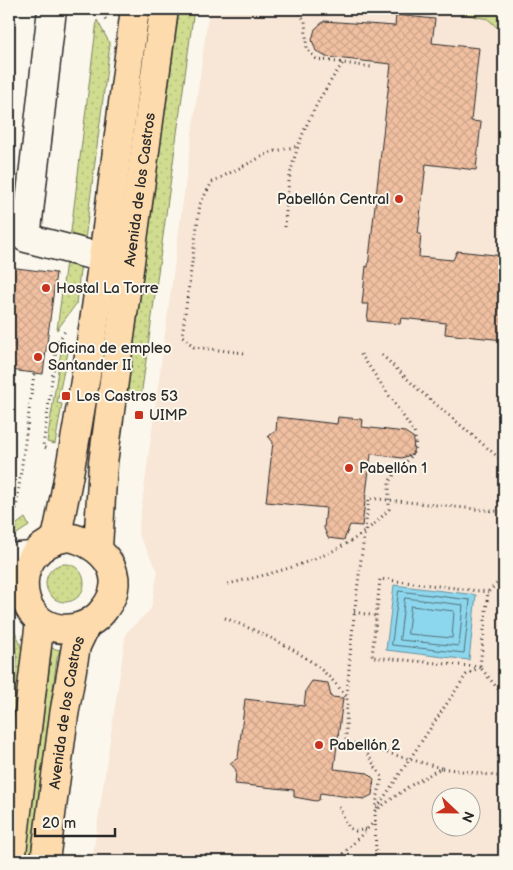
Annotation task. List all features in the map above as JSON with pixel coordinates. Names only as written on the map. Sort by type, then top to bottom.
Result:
[{"type":"main road","name":"Avenida de los Castros","points":[[56,539],[73,459],[103,258],[135,9]]},
{"type":"main road","name":"Avenida de los Castros","points":[[98,548],[103,463],[164,9]]},
{"type":"main road","points":[[68,537],[83,540],[98,548],[112,568],[114,586],[110,602],[99,617],[86,625],[70,629],[40,622],[17,593],[24,572],[20,557],[56,539],[68,537]]},
{"type":"main road","points":[[11,861],[40,622]]},
{"type":"main road","name":"Avenida de los Castros","points":[[45,861],[64,715],[76,646],[86,625]]},
{"type":"street","name":"Avenida de los Castros","points":[[52,9],[26,238],[103,258]]},
{"type":"path","points":[[297,9],[305,21],[307,48],[316,59],[371,67]]},
{"type":"path","points":[[285,227],[289,180],[299,146],[325,87],[343,63]]},
{"type":"path","points":[[244,353],[194,347],[182,336],[200,204],[212,182],[271,152],[299,146]]},
{"type":"path","points":[[228,584],[275,573],[319,558],[365,533],[389,509],[390,482],[414,454],[416,439],[414,432],[360,353]]},
{"type":"path","points":[[382,355],[419,390],[504,462]]},
{"type":"path","points":[[16,509],[34,374]]},
{"type":"path","points":[[504,512],[369,498],[354,612],[346,697],[346,741],[407,760],[441,768],[504,777]]},
{"type":"path","points":[[480,667],[488,592],[504,577]]},
{"type":"path","points":[[488,592],[380,579],[372,657],[480,667],[504,696]]},
{"type":"path","points":[[354,612],[376,616]]},
{"type":"path","points":[[225,618],[302,654],[323,671],[346,697]]},
{"type":"path","points":[[375,811],[407,760],[466,675],[480,667]]},
{"type":"path","points":[[362,746],[382,777],[375,811],[376,861]]},
{"type":"path","points":[[375,811],[408,787],[441,768]]},
{"type":"path","points":[[339,807],[349,828],[356,831],[369,829]]},
{"type":"path","points":[[336,861],[375,821]]},
{"type":"shaded area","points":[[209,9],[504,9],[504,861],[92,861],[126,633],[151,609],[158,571],[138,534]]},
{"type":"green space","points":[[179,9],[194,9],[141,397],[127,395]]},
{"type":"green space","points":[[458,9],[504,9],[504,34],[488,19],[458,13]]},
{"type":"green space","points":[[97,20],[110,44],[85,240],[70,239]]},
{"type":"green space","points":[[66,261],[81,263],[76,304],[57,330]]},
{"type":"green space","points":[[61,351],[68,352],[57,403],[62,404],[55,444],[47,442]]},
{"type":"green space","points":[[25,518],[29,526],[9,539],[9,530]]},
{"type":"green space","points":[[65,564],[78,570],[84,583],[78,596],[65,602],[52,596],[46,583],[52,570]]},
{"type":"green space","points":[[9,620],[19,640],[23,656],[9,761],[9,712],[17,658],[15,647],[9,635]]},
{"type":"green space","points":[[52,648],[60,650],[57,658],[30,861],[25,861]]},
{"type":"water","points":[[394,585],[476,595],[469,660],[386,650]]},
{"type":"building","name":"Pabellón Central","points":[[396,15],[435,19],[432,43],[479,48],[471,121],[481,122],[476,170],[426,164],[418,234],[421,234],[419,257],[453,260],[457,251],[504,256],[504,340],[445,334],[446,323],[401,318],[400,324],[367,321],[369,304],[362,304],[366,266],[368,267],[391,64],[326,57],[316,51],[312,40],[315,29],[324,21],[395,26]]},
{"type":"building","points":[[9,267],[56,273],[43,374],[9,370]]},
{"type":"building","name":"Pabellón 1","points":[[277,417],[337,424],[338,417],[360,419],[363,420],[362,427],[405,432],[414,438],[413,454],[402,458],[371,454],[362,526],[350,525],[344,540],[328,538],[324,528],[326,508],[266,502],[273,442],[268,436],[276,431]]},
{"type":"building","name":"Pabellón 2","points":[[312,681],[328,683],[331,697],[343,698],[334,769],[368,773],[374,779],[372,795],[364,799],[320,793],[319,800],[316,801],[294,797],[294,790],[235,784],[236,770],[230,763],[238,758],[245,699],[304,706],[306,690]]},
{"type":"place","name":"Pabellón Central","points":[[399,199]]},
{"type":"place","name":"Hostal La Torre","points":[[46,288]]},
{"type":"place","name":"Oficina de empleo Santander II","points":[[38,357]]},
{"type":"place","name":"Los Castros 53","points":[[66,396]]},
{"type":"place","name":"UIMP","points":[[139,415]]},
{"type":"place","name":"Pabellón 1","points":[[349,468]]},
{"type":"place","name":"Pabellón 2","points":[[319,745]]}]
